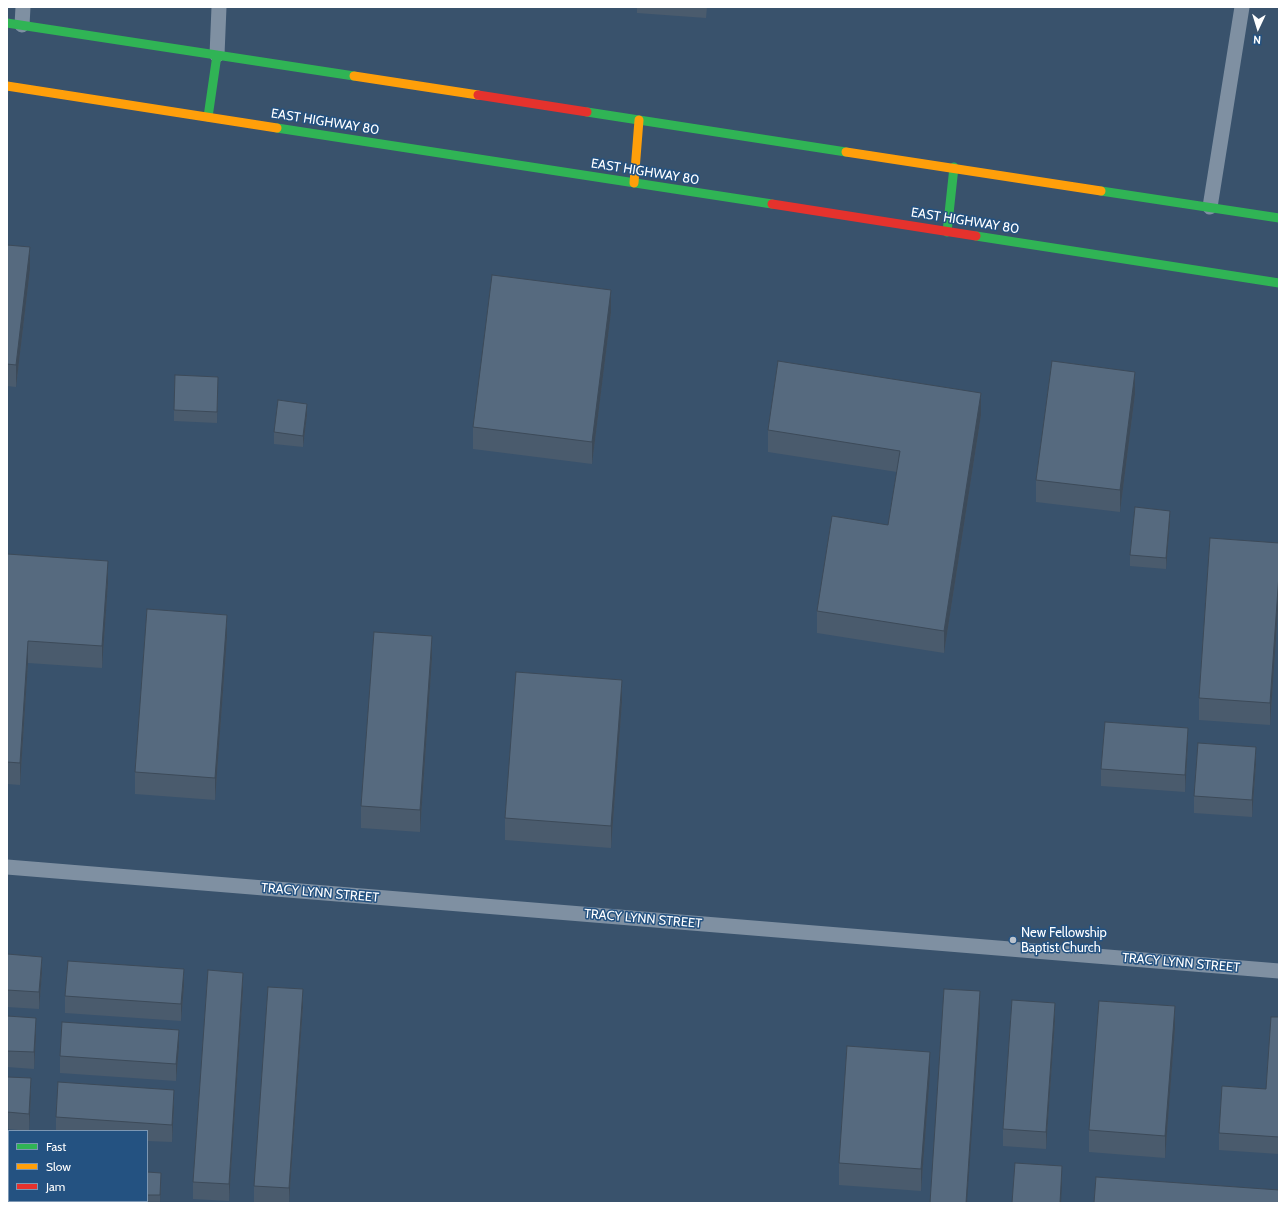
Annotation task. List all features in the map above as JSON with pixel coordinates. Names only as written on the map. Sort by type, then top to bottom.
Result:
[{"type":"main road","points":[[7,23],[1279,218]]},
{"type":"main road","points":[[208,117],[217,55]]},
{"type":"main road","name":"EAST HIGHWAY 80","points":[[7,86],[1279,283]]},
{"type":"main road","points":[[634,183],[639,120]]},
{"type":"main road","points":[[947,232],[954,168]]},
{"type":"lane","points":[[22,25],[23,7]]},
{"type":"lane","points":[[217,55],[219,7]]},
{"type":"lane","points":[[1210,207],[1242,7]]},
{"type":"lane","name":"TRACY LYNN STREET","points":[[7,867],[1279,971]]},
{"type":"building","points":[[7,245],[30,247],[16,365],[7,364]]},
{"type":"building","points":[[492,275],[611,290],[592,442],[473,427]]},
{"type":"building","points":[[778,361],[981,393],[944,631],[817,611],[832,516],[888,525],[900,451],[768,430]]},
{"type":"building","points":[[1052,361],[1135,372],[1120,490],[1036,480]]},
{"type":"building","points":[[175,375],[218,377],[217,412],[174,410]]},
{"type":"building","points":[[278,400],[307,404],[303,436],[274,432]]},
{"type":"building","points":[[1135,507],[1170,511],[1166,558],[1130,555]]},
{"type":"building","points":[[1210,538],[1279,543],[1279,574],[1270,703],[1199,698]]},
{"type":"building","points":[[7,554],[108,561],[102,646],[28,641],[20,763],[7,762]]},
{"type":"building","points":[[147,609],[227,615],[215,778],[135,772]]},
{"type":"building","points":[[374,632],[432,636],[420,810],[361,806]]},
{"type":"building","points":[[516,672],[622,680],[611,826],[505,818]]},
{"type":"building","points":[[1105,722],[1188,728],[1185,775],[1101,769]]},
{"type":"building","points":[[1198,743],[1256,747],[1252,800],[1194,796]]},
{"type":"building","points":[[7,954],[42,957],[39,992],[7,990]]},
{"type":"building","points":[[68,961],[184,969],[181,1004],[65,996]]},
{"type":"building","points":[[208,970],[243,973],[229,1184],[193,1182]]},
{"type":"building","points":[[268,987],[303,989],[289,1188],[254,1186]]},
{"type":"building","points":[[944,989],[980,991],[966,1203],[930,1203]]},
{"type":"building","points":[[1012,1000],[1055,1003],[1046,1132],[1003,1129]]},
{"type":"building","points":[[1099,1001],[1175,1006],[1165,1136],[1089,1130]]},
{"type":"building","points":[[7,1016],[36,1018],[34,1052],[7,1051]]},
{"type":"building","points":[[1271,1017],[1279,1017],[1279,1137],[1219,1133],[1222,1086],[1266,1089]]},
{"type":"building","points":[[62,1022],[179,1030],[176,1064],[60,1056]]},
{"type":"building","points":[[847,1046],[930,1052],[921,1169],[839,1163]]},
{"type":"building","points":[[7,1077],[31,1078],[29,1114],[7,1112]]},
{"type":"building","points":[[58,1082],[174,1090],[172,1125],[56,1117]]},
{"type":"building","points":[[7,1160],[8,1160],[8,1184]]},
{"type":"building","points":[[1015,1163],[1062,1166],[1060,1203],[1012,1203]]},
{"type":"building","points":[[148,1172],[161,1173],[160,1195],[148,1195]]},
{"type":"building","points":[[1096,1177],[1279,1190],[1279,1203],[1094,1203]]},
{"type":"traffic: fast","points":[[7,23],[354,76]]},
{"type":"traffic: fast","points":[[208,117],[217,55]]},
{"type":"traffic: fast","points":[[587,112],[846,152]]},
{"type":"traffic: fast","points":[[277,128],[772,204]]},
{"type":"traffic: fast","points":[[947,232],[954,167]]},
{"type":"traffic: fast","points":[[1101,191],[1279,218]]},
{"type":"traffic: fast","points":[[976,236],[1279,283]]},
{"type":"traffic: slow","points":[[354,76],[478,95]]},
{"type":"traffic: slow","points":[[7,86],[277,128]]},
{"type":"traffic: slow","points":[[634,183],[639,120]]},
{"type":"traffic: slow","points":[[846,152],[1101,191]]},
{"type":"traffic: jam","points":[[478,95],[587,112]]},
{"type":"traffic: jam","points":[[772,204],[976,236]]},
{"type":"place","name":"New Fellowship Baptist Church","points":[[1013,940]]}]
